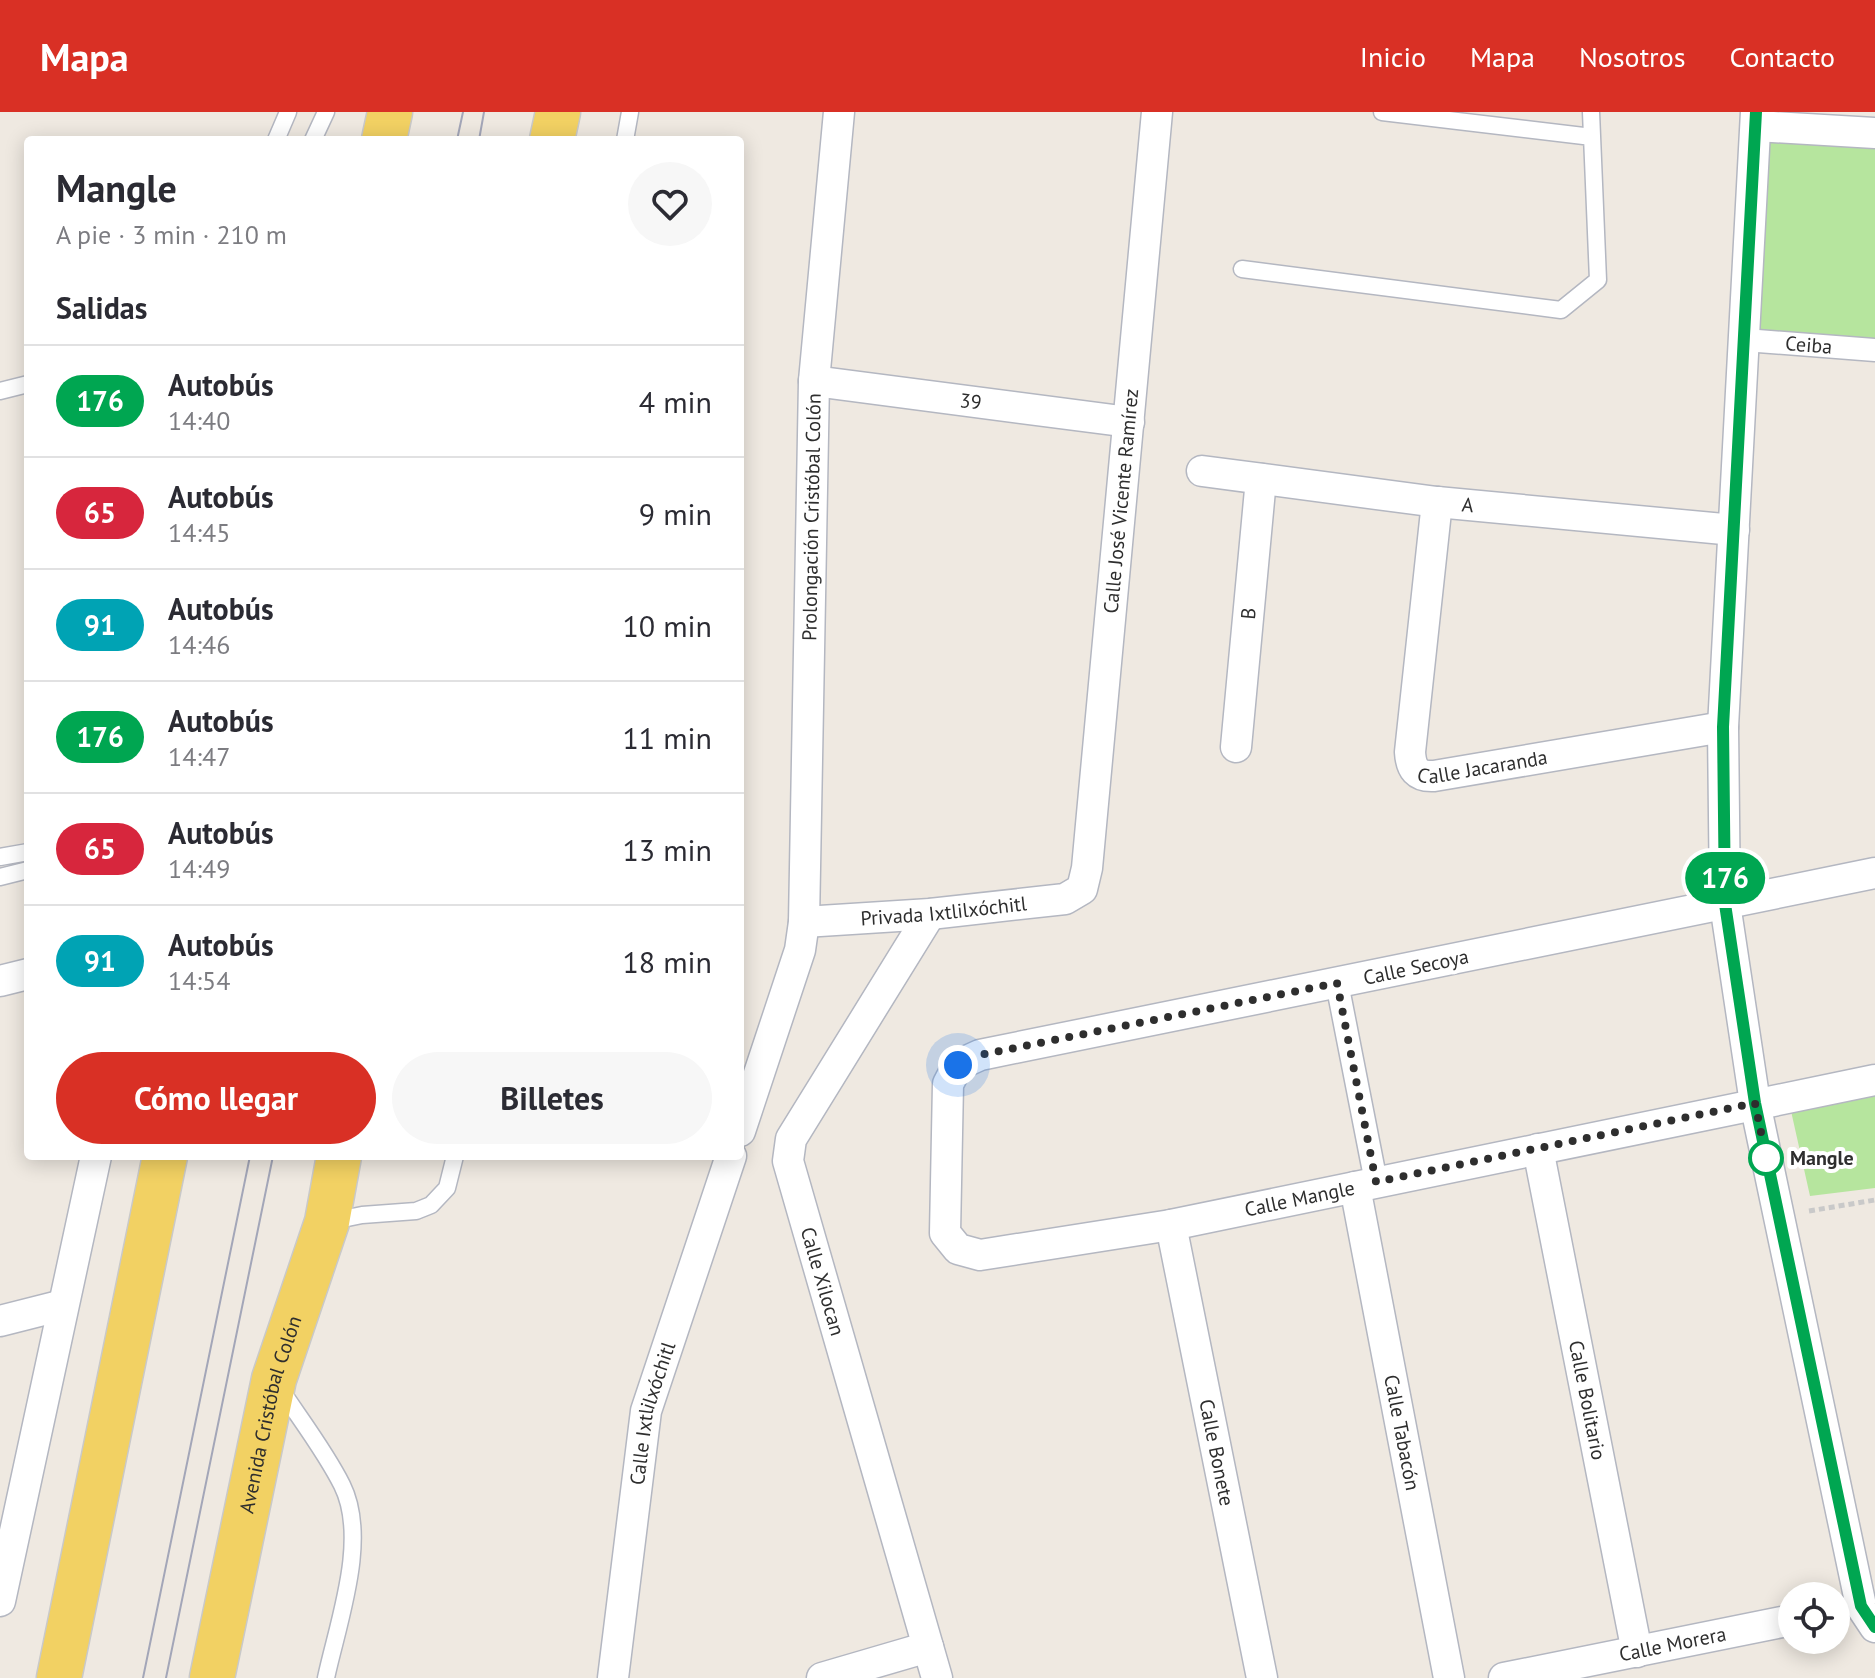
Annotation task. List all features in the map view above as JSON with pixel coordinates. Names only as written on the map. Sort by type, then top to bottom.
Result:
[{"type":"main road","points":[[385,136],[389,112]]},
{"type":"main road","points":[[553,136],[558,112]]},
{"type":"main road","points":[[59,1678],[164,1160]]},
{"type":"main road","name":"Avenida Cristóbal Colón","points":[[212,1678],[274,1379],[327,1222],[338,1160]]},
{"type":"street","name":"Prolongación Cristóbal Colón","points":[[804,922],[814,381],[839,112]]},
{"type":"street","name":"Calle José Vicente Ramírez","points":[[1082,889],[1089,852],[1157,112]]},
{"type":"street","points":[[1862,1612],[1755,1103],[1725,904],[1723,727],[1756,119],[1875,133]]},
{"type":"street","name":"Ceiba","points":[[1745,340],[1875,350]]},
{"type":"street","name":"39","points":[[814,381],[1129,422]]},
{"type":"street","name":"A","points":[[1202,471],[1437,502],[1734,530]]},
{"type":"street","name":"B","points":[[1236,747],[1261,479]]},
{"type":"street","name":"Calle Jacaranda","points":[[1437,502],[1410,752],[1416,773],[1434,776],[1723,727]]},
{"type":"street","name":"Calle Secoya","points":[[958,1065],[980,1055],[1875,873]]},
{"type":"street","name":"Privada Ixtlilxóchitl","points":[[804,922],[930,914],[1065,899],[1082,889]]},
{"type":"street","name":"Calle Xilocan","points":[[930,914],[791,1139],[788,1161],[937,1678]]},
{"type":"street","points":[[744,1119],[800,950],[804,922]]},
{"type":"street","points":[[0,981],[24,975]]},
{"type":"street","name":"Calle Tabacón","points":[[1337,983],[1366,1184],[1449,1678]]},
{"type":"street","name":"Calle Mangle","points":[[958,1065],[948,1084],[945,1233],[958,1249],[980,1255],[1171,1225],[1875,1080]]},
{"type":"street","name":"Calle Bolitario","points":[[1538,1149],[1637,1652]]},
{"type":"street","points":[[0,1601],[11,1502],[63,1305],[95,1160]]},
{"type":"street","name":"Calle Ixtlilxóchitl","points":[[613,1678],[646,1411],[730,1160]]},
{"type":"street","name":"Calle Bonete","points":[[1171,1225],[1262,1678]]},
{"type":"street","points":[[0,1321],[63,1305]]},
{"type":"street","name":"Calle Morera","points":[[1504,1678],[1778,1623]]},
{"type":"street","points":[[822,1678],[928,1647]]},
{"type":"lane","points":[[278,136],[288,112]]},
{"type":"lane","points":[[315,136],[326,112]]},
{"type":"lane","points":[[377,136],[389,112]]},
{"type":"lane","points":[[626,136],[630,112]]},
{"type":"lane","points":[[1382,112],[1592,137]]},
{"type":"lane","points":[[1242,269],[1561,310],[1598,280],[1591,112]]},
{"type":"lane","points":[[0,391],[24,385]]},
{"type":"lane","points":[[0,857],[24,853]]},
{"type":"lane","points":[[0,877],[24,871]]},
{"type":"lane","points":[[327,1222],[362,1215],[416,1211],[431,1205],[447,1188],[454,1160]]},
{"type":"lane","points":[[274,1379],[343,1487],[351,1519],[353,1552],[326,1678]]},
{"type":"path","points":[[1807,1211],[1875,1200]]},
{"type":"green space","points":[[1766,139],[1875,147],[1875,341],[1757,331]]},
{"type":"green space","points":[[1875,1086],[1875,1188],[1810,1196],[1789,1102]]},
{"type":"tram line","points":[[458,136],[463,112]]},
{"type":"tram line","points":[[480,136],[484,112]]},
{"type":"tram line","points":[[143,1678],[249,1160]]},
{"type":"tram line","points":[[166,1678],[272,1160]]},
{"type":"bus line","name":"176","points":[[1756,112],[1723,727],[1725,904],[1755,1103],[1861,1606],[1875,1627]]},
{"type":"place","name":"Mangle","points":[[1766,1158]]},
{"type":"route","points":[[958,1065],[980,1055],[1337,983],[1376,1182],[1755,1103],[1767,1162],[1766,1158]]}]
